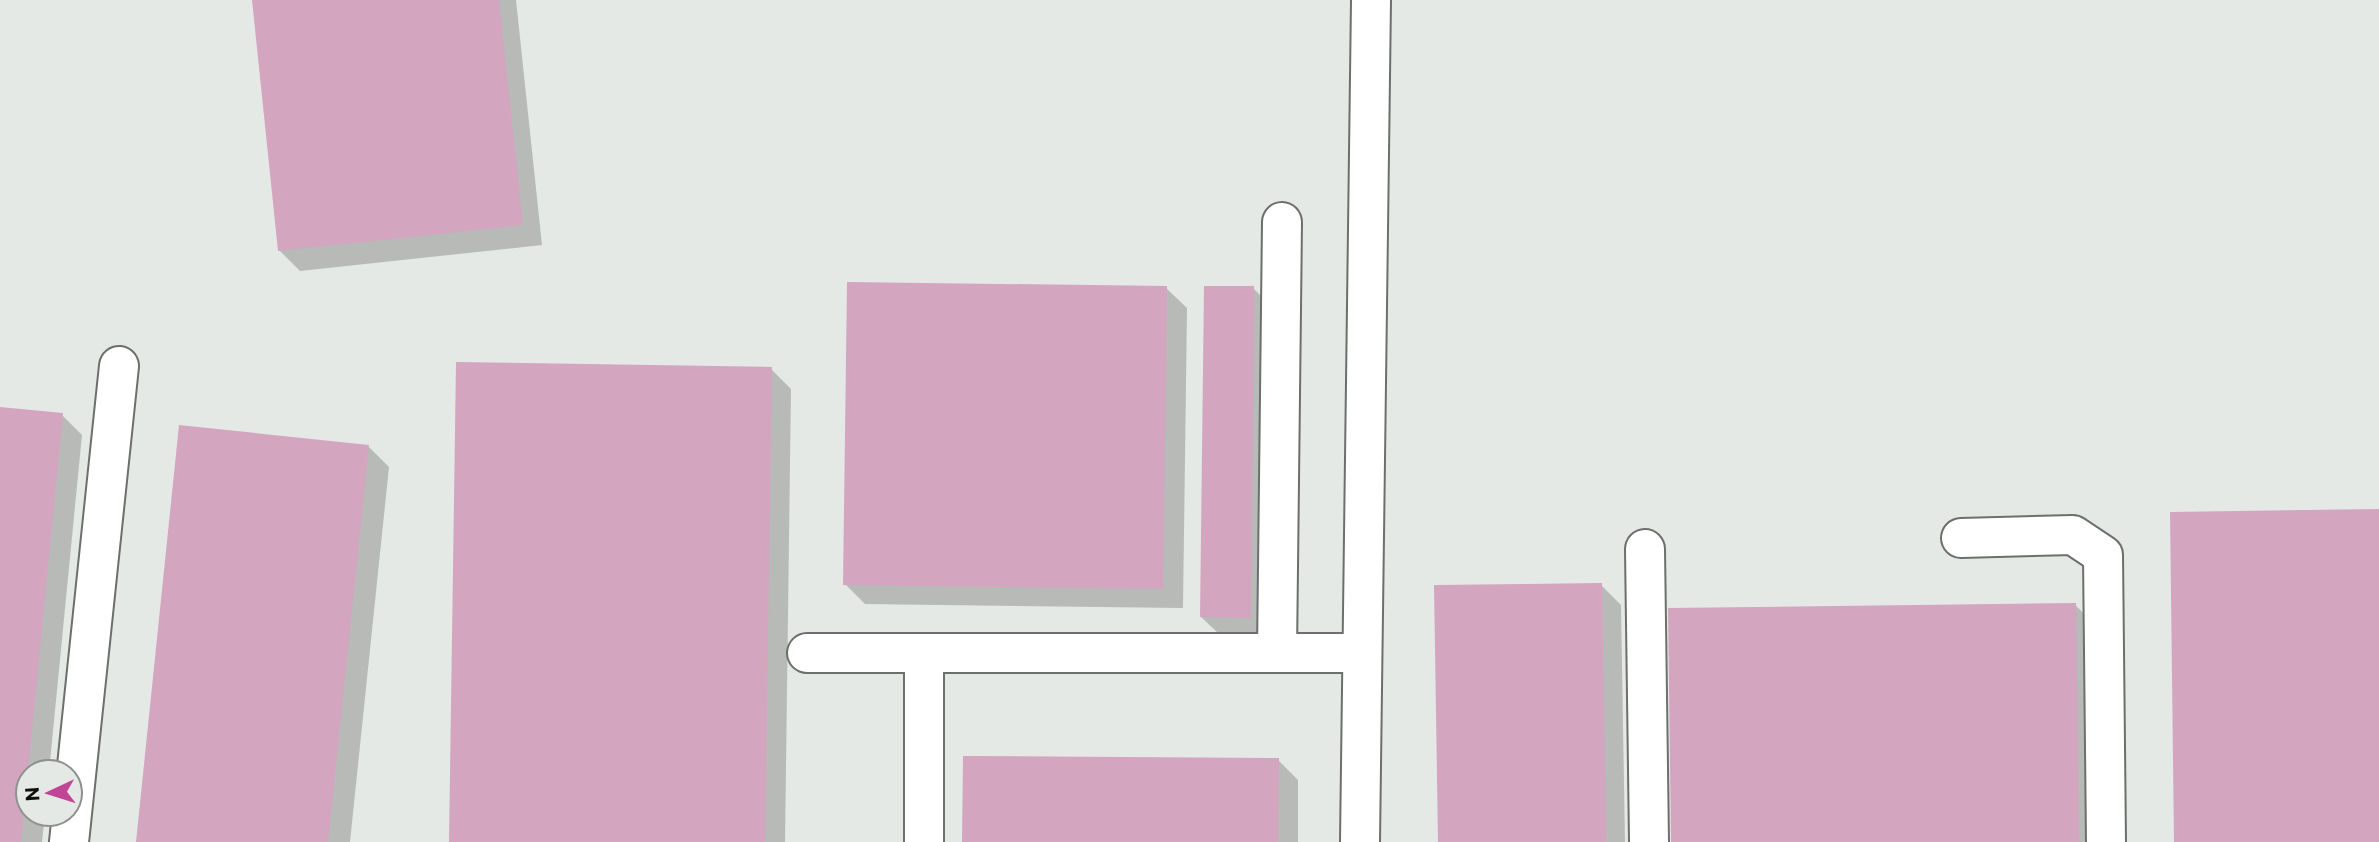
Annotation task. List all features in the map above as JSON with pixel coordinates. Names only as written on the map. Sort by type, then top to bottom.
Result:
[{"type":"street","points":[[1360,842],[1371,0]]},
{"type":"street","points":[[1277,653],[1282,222]]},
{"type":"street","points":[[69,842],[119,366]]},
{"type":"street","points":[[1961,538],[2073,535],[2103,555],[2106,842]]},
{"type":"street","points":[[1645,549],[1649,842]]},
{"type":"street","points":[[807,653],[1362,653]]},
{"type":"street","points":[[924,654],[924,842]]},
{"type":"building","points":[[252,0],[499,0],[523,225],[278,251]]},
{"type":"building","points":[[847,282],[1167,286],[1163,589],[843,585]]},
{"type":"building","points":[[1204,286],[1254,286],[1251,618],[1200,617]]},
{"type":"building","points":[[456,362],[772,367],[765,842],[449,842]]},
{"type":"building","points":[[0,407],[63,413],[29,758],[14,758],[14,828],[22,828],[21,842],[0,842]]},
{"type":"building","points":[[179,425],[369,445],[328,842],[136,842]]},
{"type":"building","points":[[2379,509],[2379,842],[2174,842],[2170,512]]},
{"type":"building","points":[[1602,583],[1606,842],[1438,842],[1434,585]]},
{"type":"building","points":[[2076,603],[2079,842],[1671,842],[1668,608]]},
{"type":"building","points":[[963,756],[1279,758],[1278,842],[962,842]]}]
